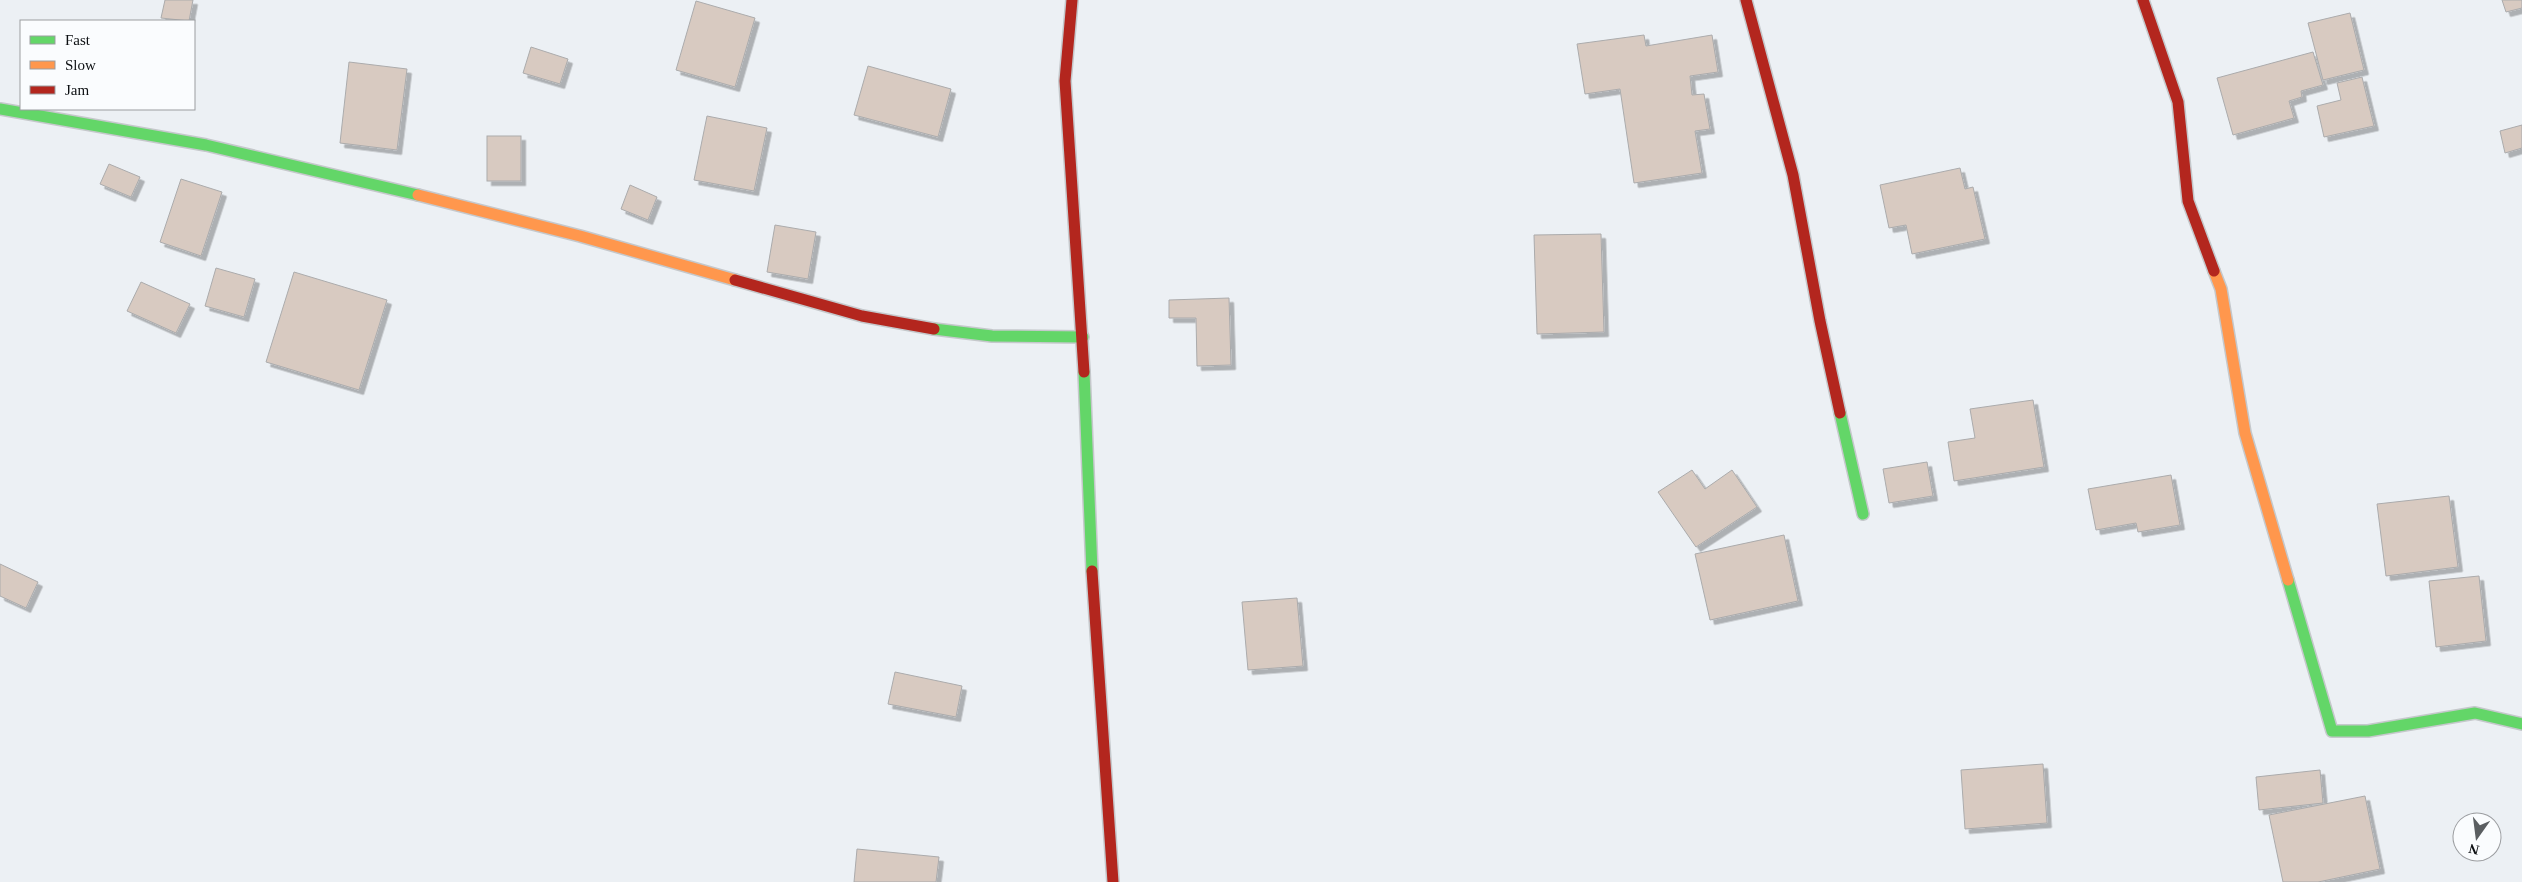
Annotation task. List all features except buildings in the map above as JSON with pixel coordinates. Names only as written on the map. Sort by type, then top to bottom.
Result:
[{"type":"street","points":[[1072,0],[1065,81],[1066,117],[1083,337],[1088,505],[1113,882]]},
{"type":"street","points":[[1746,0],[1792,175],[1820,321],[1863,514]]},
{"type":"street","points":[[2143,0],[2178,102],[2188,201],[2221,289],[2245,433],[2332,731],[2368,731],[2475,713],[2522,724]]},
{"type":"street","points":[[0,109],[206,145],[400,190],[580,236],[862,316],[959,333],[992,336],[1083,337]]},
{"type":"traffic: fast","points":[[0,109],[206,145],[418,195]]},
{"type":"traffic: fast","points":[[934,329],[992,336],[1083,337]]},
{"type":"traffic: fast","points":[[1084,372],[1092,571]]},
{"type":"traffic: fast","points":[[1840,413],[1863,514]]},
{"type":"traffic: fast","points":[[2288,580],[2332,731],[2368,731],[2475,713],[2522,724]]},
{"type":"traffic: slow","points":[[418,195],[580,236],[735,280]]},
{"type":"traffic: slow","points":[[2214,271],[2221,289],[2245,433],[2288,580]]},
{"type":"traffic: jam","points":[[1072,0],[1065,81],[1084,372]]},
{"type":"traffic: jam","points":[[1746,0],[1793,175],[1820,321],[1840,413]]},
{"type":"traffic: jam","points":[[2143,0],[2178,102],[2188,201],[2214,271]]},
{"type":"traffic: jam","points":[[735,280],[862,316],[934,329]]},
{"type":"traffic: jam","points":[[1092,571],[1113,882]]}]
